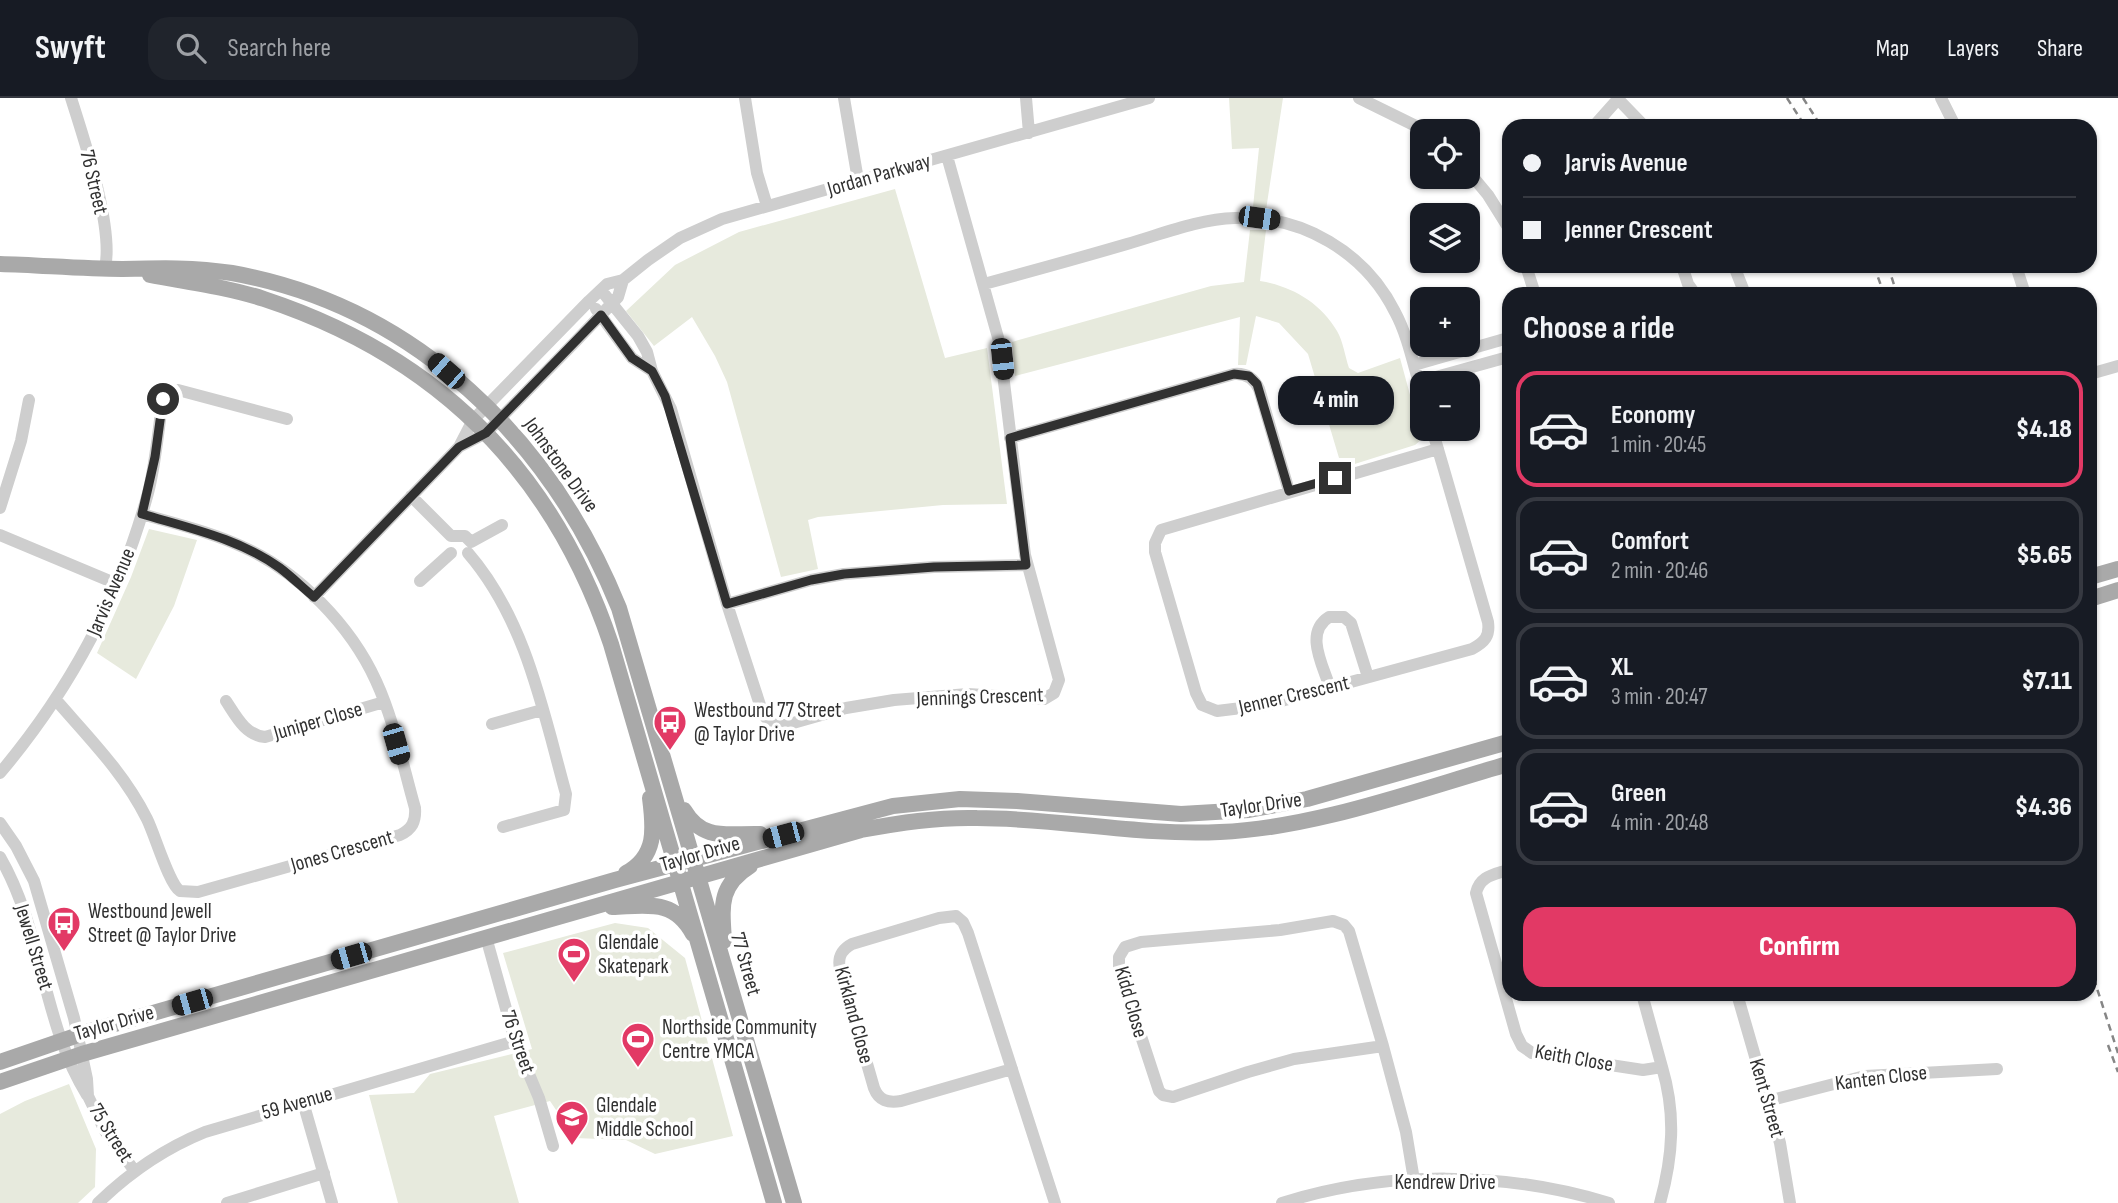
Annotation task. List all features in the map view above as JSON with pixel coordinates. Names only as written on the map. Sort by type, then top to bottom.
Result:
[{"type":"main road","name":"Johnstone Drive","points":[[0,264],[196,269],[233,274],[302,292],[370,321],[430,358],[499,418],[528,451],[563,497],[604,572],[630,641],[694,858]]},
{"type":"main road","name":"Johnstone Drive","points":[[112,268],[261,298],[350,333],[382,351],[446,396],[486,433],[523,474],[548,508],[588,581],[611,644],[676,863]]},
{"type":"main road","points":[[2097,575],[2118,569]]},
{"type":"main road","points":[[2097,597],[2118,590]]},
{"type":"main road","name":"Taylor Drive","points":[[0,1062],[77,1035],[615,880],[893,806],[960,799],[1181,814],[1249,810],[1307,799],[1502,744]]},
{"type":"main road","points":[[615,880],[638,867],[649,852],[652,815],[645,757]]},
{"type":"main road","name":"Taylor Drive","points":[[0,1082],[74,1056],[861,830],[937,819],[1022,820],[1194,832],[1249,830],[1313,819],[1502,766]]},
{"type":"main road","points":[[676,796],[688,816],[708,833],[783,835]]},
{"type":"main road","name":"77 Street","points":[[694,858],[794,1203]]},
{"type":"main road","points":[[726,975],[723,912],[726,888],[737,874],[762,858]]},
{"type":"main road","name":"77 Street","points":[[676,863],[774,1203]]},
{"type":"main road","points":[[582,909],[653,905],[669,908],[683,918],[704,956]]},
{"type":"street","name":"76 Street","points":[[71,98],[95,180],[112,268]]},
{"type":"street","points":[[745,98],[757,173],[767,206]]},
{"type":"street","points":[[844,98],[858,180]]},
{"type":"street","points":[[1026,98],[1029,133]]},
{"type":"street","name":"Jordan Parkway","points":[[459,447],[473,420],[589,301],[607,284],[623,280],[680,238],[722,219],[1149,98]]},
{"type":"street","points":[[1359,98],[1410,121]]},
{"type":"street","points":[[1600,119],[1618,98],[1638,119]]},
{"type":"street","points":[[1941,98],[1952,119]]},
{"type":"street","name":"Jennings Crescent","points":[[601,290],[647,352],[652,371],[671,409],[727,604],[767,720],[776,725],[786,725],[846,708],[894,700],[968,694],[1044,699],[1054,693],[1059,680],[1026,565],[1001,349],[947,156]]},
{"type":"street","points":[[1480,186],[1502,214]]},
{"type":"street","points":[[984,284],[1202,223],[1235,218],[1275,220],[1303,228],[1326,239],[1364,268],[1396,313],[1415,371]]},
{"type":"street","name":"Jordan Parkway","points":[[486,433],[618,298],[623,280]]},
{"type":"street","name":"Jennings Crescent","points":[[589,301],[632,358],[652,371]]},
{"type":"street","points":[[1414,365],[1502,340]]},
{"type":"street","points":[[1458,371],[1502,359]]},
{"type":"street","points":[[2097,372],[2118,366]]},
{"type":"street","points":[[1010,438],[1234,374],[1244,374],[1254,380],[1259,389],[1289,491]]},
{"type":"street","name":"Jarvis Avenue","points":[[0,773],[56,700],[85,651],[117,584],[142,514],[155,457],[163,399],[172,390],[287,419]]},
{"type":"street","points":[[0,508],[21,441],[29,400]]},
{"type":"street","points":[[314,597],[459,447],[486,433]]},
{"type":"street","name":"Jenner Crescent","points":[[1436,441],[1438,449],[1488,622],[1485,641],[1472,649],[1260,706],[1217,711],[1206,708],[1196,693],[1156,552],[1155,543],[1161,530],[1438,449]]},
{"type":"street","points":[[411,496],[451,536],[465,536],[499,595],[523,645],[566,794],[564,810],[503,827]]},
{"type":"street","name":"Jones Crescent","points":[[56,700],[107,758],[135,796],[156,838],[174,886],[180,891],[192,894],[400,835],[410,829],[416,816],[415,808],[384,702],[375,678],[346,633],[314,597],[279,568],[245,547],[142,514]]},
{"type":"street","points":[[451,553],[458,556],[502,525]]},
{"type":"street","points":[[0,535],[117,584]]},
{"type":"street","points":[[451,536],[448,543],[451,553]]},
{"type":"street","points":[[419,581],[451,553]]},
{"type":"street","points":[[727,604],[811,580],[844,574],[934,567],[1026,565]]},
{"type":"street","points":[[1330,688],[1315,640],[1317,628],[1329,617],[1337,616],[1349,620],[1354,628],[1368,677]]},
{"type":"street","name":"Juniper Close","points":[[226,701],[246,729],[265,737],[384,702]]},
{"type":"street","points":[[492,723],[542,710]]},
{"type":"street","name":"Jewell Street","points":[[0,823],[16,846],[34,881],[77,1035],[74,1056]]},
{"type":"street","name":"Jewell Street","points":[[0,857],[18,893],[61,1040],[74,1056]]},
{"type":"street","name":"Keith Close","points":[[1502,872],[1487,876],[1478,886],[1476,893],[1502,985]]},
{"type":"street","name":"Kirkland Close","points":[[1012,1069],[901,1101],[890,1102],[880,1098],[874,1088],[841,974],[838,962],[842,952],[852,944],[939,918],[951,916],[959,919],[968,933],[1012,1069],[1055,1203]]},
{"type":"street","name":"Kidd Close","points":[[1383,1046],[1294,1059],[1179,1096],[1168,1097],[1159,1091],[1157,1086],[1119,969],[1120,951],[1135,942],[1280,930],[1324,922],[1340,922],[1351,937],[1383,1046],[1406,1132],[1414,1180]]},
{"type":"street","name":"76 Street","points":[[486,937],[515,1041],[539,1098],[553,1146]]},
{"type":"street","name":"Keith Close","points":[[1507,1001],[1516,1034],[1522,1046],[1532,1053],[1643,1070],[1662,1067]]},
{"type":"street","points":[[1644,1001],[1671,1103],[1673,1132],[1668,1172],[1660,1203]]},
{"type":"street","name":"Kent Street","points":[[1739,1001],[1783,1158],[1790,1203]]},
{"type":"street","name":"59 Avenue","points":[[98,1203],[134,1170],[171,1147],[205,1132],[303,1101],[515,1041]]},
{"type":"street","name":"75 Street","points":[[74,1056],[88,1096],[105,1131],[134,1170]]},
{"type":"street","name":"Kanten Close","points":[[1768,1101],[1865,1076],[1997,1069]]},
{"type":"street","points":[[303,1101],[332,1203]]},
{"type":"street","points":[[227,1203],[324,1173]]},
{"type":"street","name":"Kendrew Drive","points":[[1282,1203],[1331,1190],[1414,1180],[1506,1182],[1556,1190],[1609,1203]]},
{"type":"shaded area","points":[[1229,98],[1283,98],[1266,210],[1253,207],[1259,148],[1232,149]]},
{"type":"shaded area","points":[[895,189],[945,358],[987,348],[1007,504],[943,505],[808,520],[818,569],[781,577],[727,382],[715,356],[692,317],[654,346],[626,311],[675,265],[739,232]]},
{"type":"shaded area","points":[[1250,230],[1266,230],[1260,281],[1294,291],[1322,312],[1339,335],[1349,368],[1358,373],[1400,358],[1410,395],[1410,441],[1420,441],[1415,445],[1342,468],[1308,354],[1279,323],[1256,316],[1246,365],[1238,365],[1240,317],[1015,376],[1012,342],[1211,286],[1244,282]]},
{"type":"shaded area","points":[[149,529],[197,540],[174,606],[136,679],[97,653]]},
{"type":"shaded area","points":[[615,923],[648,928],[685,958],[733,1136],[655,1154],[626,1140],[575,1138],[550,1101],[494,1116],[519,1203],[398,1203],[369,1095],[414,1093],[430,1074],[532,1049],[503,953]]},
{"type":"shaded area","points":[[69,1084],[96,1149],[95,1187],[78,1203],[0,1203],[0,1114]]},
{"type":"railway","points":[[1787,98],[1800,119]]},
{"type":"railway","points":[[1803,98],[1816,119]]},
{"type":"railway","points":[[1876,273],[1882,287]]},
{"type":"railway","points":[[1890,273],[1895,287]]},
{"type":"railway","points":[[2097,988],[2118,1053]]},
{"type":"railway","points":[[2108,1045],[2118,1072]]},
{"type":"place","name":"Westbound 77 Street @ Taylor Drive","points":[[670,752]]},
{"type":"place","name":"Westbound Jewell Street @ Taylor Drive","points":[[64,953]]},
{"type":"place","name":"Glendale Skatepark","points":[[574,984]]},
{"type":"place","name":"Northside Community Centre YMCA","points":[[638,1069]]},
{"type":"place","name":"Glendale Middle School","points":[[572,1147]]},
{"type":"route","points":[[163,399],[155,457],[142,514],[245,547],[279,568],[314,597],[459,447],[486,433],[601,315],[632,358],[652,371],[671,409],[727,604],[811,580],[844,574],[934,567],[1026,565],[1010,438],[1234,374],[1249,376],[1257,384],[1289,491],[1335,478]]}]
